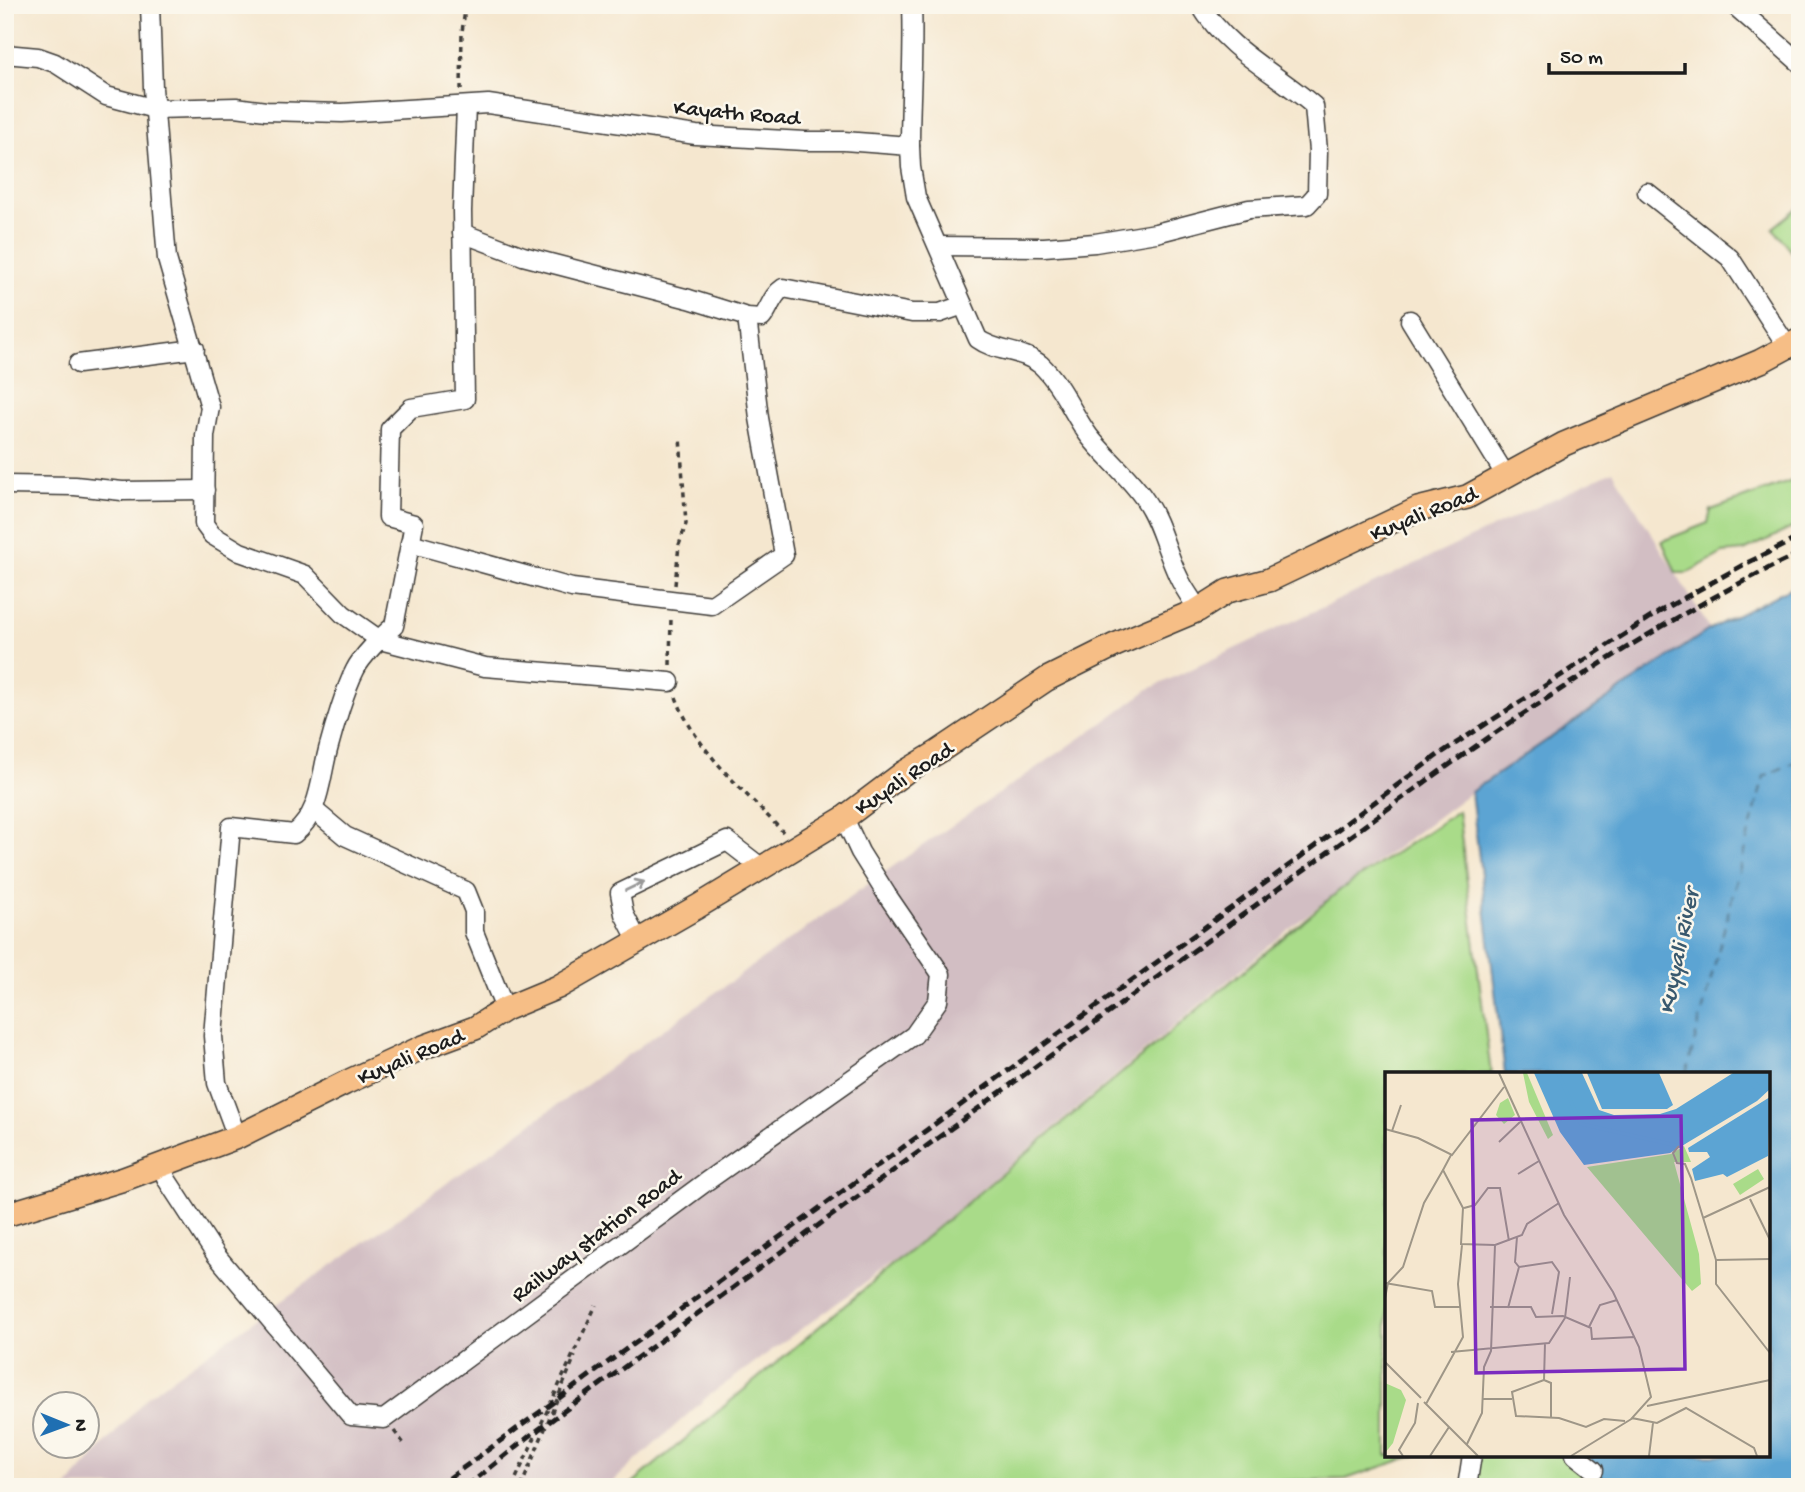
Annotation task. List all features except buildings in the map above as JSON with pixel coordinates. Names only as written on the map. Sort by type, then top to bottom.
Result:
[{"type":"main road","name":"Kuyali Road","points":[[5,1215],[124,1179],[237,1137],[345,1083],[475,1027],[505,1009],[558,987],[844,818],[905,772],[1046,679],[1115,645],[1198,610],[1228,591],[1269,580],[1419,509],[1467,497],[1564,444],[1761,361],[1793,343]]},
{"type":"street","points":[[150,5],[167,260],[210,407],[205,436],[204,524],[212,535],[240,552],[305,575],[343,614],[380,640],[485,667],[670,682]]},
{"type":"street","points":[[912,5],[910,146],[915,197],[978,339],[989,347],[1018,352],[1033,359],[1055,381],[1091,438],[1146,501],[1159,526],[1179,579],[1198,610]]},
{"type":"street","points":[[938,246],[1044,247],[1095,243],[1156,233],[1249,209],[1307,205],[1317,194],[1318,151],[1314,106],[1293,88],[1249,59],[1226,37],[1200,5]]},
{"type":"street","points":[[1734,5],[1800,63]]},
{"type":"street","name":"Kayath Road","points":[[5,54],[38,57],[55,62],[90,88],[106,96],[155,109],[236,107],[266,111],[342,113],[488,104],[696,135],[910,146]]},
{"type":"street","points":[[237,1137],[218,1083],[212,1036],[231,827],[294,834],[305,825],[314,810],[329,745],[355,669],[394,626],[414,524],[388,517],[390,429],[411,408],[465,399],[463,106]]},
{"type":"street","points":[[1647,192],[1730,258],[1793,343]]},
{"type":"street","points":[[462,233],[523,256],[689,299],[747,317],[762,318],[775,293],[783,288],[912,313],[940,313],[962,305]]},
{"type":"street","points":[[410,543],[572,588],[712,605],[784,555],[759,418],[747,317]]},
{"type":"street","points":[[1410,320],[1506,476]]},
{"type":"street","points":[[78,364],[195,349]]},
{"type":"street","points":[[5,485],[75,486],[122,491],[205,490]]},
{"type":"street","points":[[314,810],[345,836],[466,891],[474,911],[474,932],[505,1009]]},
{"type":"street","name":"Railway station Road","points":[[161,1166],[167,1180],[216,1255],[333,1396],[351,1416],[384,1419],[708,1181],[914,1035],[938,1002],[940,974],[860,852],[844,818]]},
{"type":"street","points":[[638,941],[624,914],[620,893],[727,841],[762,867]]},
{"type":"street","points":[[1467,1487],[1472,1457]]},
{"type":"street","points":[[1578,1457],[1594,1470]]},
{"type":"path","points":[[463,106],[465,9],[540,5]]},
{"type":"path","points":[[680,437],[686,524],[679,545],[670,621],[670,682],[682,714],[700,743],[797,846]]},
{"type":"path","points":[[512,1487],[596,1304],[522,1487]]},
{"type":"shaded area","points":[[1613,471],[1710,629],[1471,792],[1295,924],[898,1259],[707,1397],[607,1487],[67,1487],[91,1460],[102,1460],[102,1448],[149,1395],[919,848],[1149,689]]},
{"type":"green space","points":[[1800,206],[1800,262],[1773,228]]},
{"type":"green space","points":[[1800,478],[1800,524],[1744,551],[1723,553],[1687,573],[1676,573],[1662,541],[1708,523],[1711,510]]},
{"type":"green space","points":[[1458,811],[1491,1072],[1385,1072],[1385,1457],[1410,1457],[1346,1479],[1250,1482],[1236,1487],[628,1487],[1340,890]]},
{"type":"green space","points":[[1480,1457],[1577,1457],[1584,1487],[1473,1487]]},
{"type":"water","name":"Kuyyali River","points":[[1800,583],[1800,1487],[1601,1487],[1589,1457],[1770,1457],[1770,1072],[1505,1072],[1471,792],[1710,629]]},
{"type":"ferry route","points":[[1687,1072],[1764,776],[1800,760]]},
{"type":"ferry route","points":[[1598,1476],[1607,1487]]},
{"type":"railway","points":[[437,1487],[1438,755],[1659,612],[1800,537]]},
{"type":"railway","points":[[466,1487],[531,1435],[1499,730],[1646,636],[1800,553]]}]
